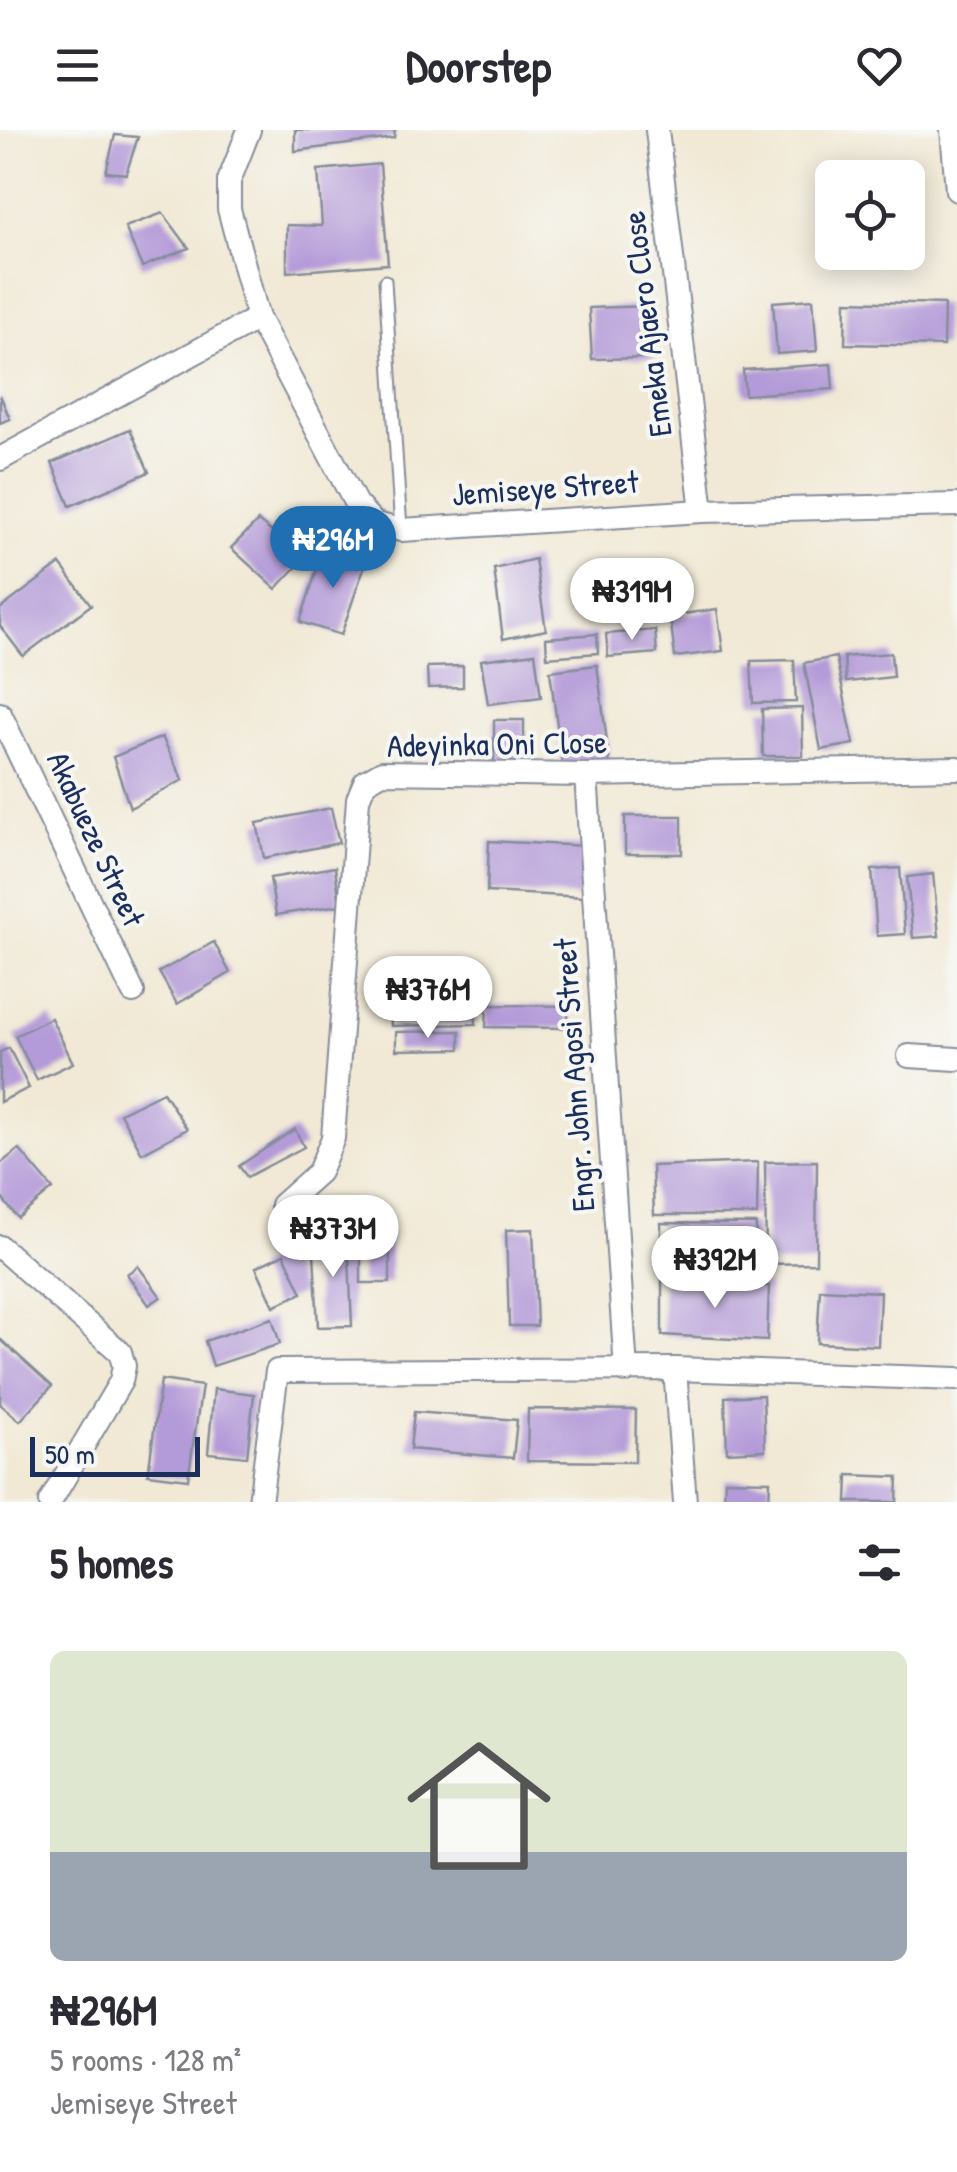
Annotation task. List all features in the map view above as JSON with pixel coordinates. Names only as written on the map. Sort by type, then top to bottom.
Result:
[{"type":"street","points":[[249,130],[229,180],[229,209],[258,318],[356,504],[375,524],[401,530]]},
{"type":"street","name":"Emeka Ajaero Close","points":[[657,130],[702,511]]},
{"type":"street","points":[[952,130],[957,190]]},
{"type":"street","points":[[0,459],[258,318]]},
{"type":"street","name":"Jemiseye Street","points":[[401,530],[702,511],[957,505]]},
{"type":"street","name":"Akabueze Street","points":[[0,714],[133,992]]},
{"type":"street","name":"Adeyinka Oni Close","points":[[282,1205],[319,1172],[333,1138],[358,799],[366,782],[382,772],[586,775],[957,768]]},
{"type":"street","name":"Engr. John Agosi Street","points":[[586,775],[626,1370]]},
{"type":"street","points":[[909,1056],[957,1059]]},
{"type":"street","points":[[0,1247],[120,1352],[124,1366],[121,1382],[50,1502]]},
{"type":"street","points":[[261,1502],[278,1370],[675,1370],[957,1379]]},
{"type":"street","points":[[675,1370],[685,1502]]},
{"type":"lane","points":[[385,281],[401,530]]},
{"type":"building","points":[[295,130],[395,130],[394,138],[295,151]]},
{"type":"building","points":[[115,135],[138,137],[126,174],[106,172]]},
{"type":"building","points":[[380,164],[388,264],[287,272],[287,225],[322,226],[318,170]]},
{"type":"building","points":[[163,213],[189,248],[142,267],[125,227]]},
{"type":"building","points":[[813,299],[817,351],[777,354],[773,302]]},
{"type":"building","points":[[846,301],[944,304],[943,346],[845,344]]},
{"type":"building","points":[[654,306],[655,358],[592,359],[589,308]]},
{"type":"building","points":[[831,364],[833,389],[745,395],[743,370]]},
{"type":"building","points":[[0,395],[10,419],[0,423]]},
{"type":"building","points":[[130,429],[149,472],[70,506],[52,463]]},
{"type":"building","points":[[258,521],[305,558],[276,589],[231,548]]},
{"type":"building","points":[[323,550],[368,556],[341,635],[300,622]]},
{"type":"building","points":[[535,559],[546,630],[503,639],[494,569]]},
{"type":"building","points":[[60,564],[91,605],[23,656],[0,626],[0,609]]},
{"type":"building","points":[[717,609],[723,651],[675,657],[670,616]]},
{"type":"building","points":[[655,630],[657,653],[608,657],[606,634]]},
{"type":"building","points":[[597,634],[598,653],[547,657],[546,638]]},
{"type":"building","points":[[535,653],[541,697],[488,704],[481,660]]},
{"type":"building","points":[[891,653],[893,677],[846,682],[844,657]]},
{"type":"building","points":[[836,657],[854,744],[821,750],[804,663]]},
{"type":"building","points":[[794,660],[796,702],[753,703],[751,661]]},
{"type":"building","points":[[597,665],[610,765],[563,771],[550,671]]},
{"type":"building","points":[[463,666],[463,687],[428,688],[427,667]]},
{"type":"building","points":[[802,708],[803,756],[763,756],[762,709]]},
{"type":"building","points":[[494,720],[524,720],[524,765],[494,765]]},
{"type":"building","points":[[162,737],[183,780],[130,808],[113,757]]},
{"type":"building","points":[[331,808],[339,843],[264,858],[257,823]]},
{"type":"building","points":[[625,816],[682,816],[682,854],[625,854]]},
{"type":"building","points":[[489,841],[587,846],[584,897],[487,892]]},
{"type":"building","points":[[335,867],[340,905],[276,915],[270,878]]},
{"type":"building","points":[[900,868],[905,934],[877,936],[872,870]]},
{"type":"building","points":[[933,874],[939,936],[913,938],[907,877]]},
{"type":"building","points":[[214,942],[230,973],[177,1004],[159,972]]},
{"type":"building","points":[[392,975],[471,975],[471,999],[392,999]]},
{"type":"building","points":[[475,1005],[476,1024],[391,1026],[390,1007]]},
{"type":"building","points":[[487,1005],[568,1006],[568,1028],[486,1027]]},
{"type":"building","points":[[51,1018],[73,1063],[37,1080],[15,1036]]},
{"type":"building","points":[[460,1031],[460,1049],[396,1050],[396,1032]]},
{"type":"building","points":[[9,1048],[29,1088],[0,1102],[0,1052]]},
{"type":"building","points":[[163,1092],[187,1129],[142,1153],[120,1113]]},
{"type":"building","points":[[295,1129],[304,1147],[247,1177],[239,1166]]},
{"type":"building","points":[[19,1149],[53,1189],[18,1218],[0,1196],[0,1164]]},
{"type":"building","points":[[817,1161],[816,1263],[766,1264],[765,1162]]},
{"type":"building","points":[[758,1162],[757,1215],[654,1215],[652,1166]]},
{"type":"building","points":[[661,1223],[756,1224],[755,1266],[661,1263]]},
{"type":"building","points":[[533,1229],[537,1326],[509,1326],[506,1230]]},
{"type":"building","points":[[361,1230],[390,1230],[390,1283],[361,1283]]},
{"type":"building","points":[[348,1233],[352,1326],[318,1327],[313,1235]]},
{"type":"building","points":[[284,1254],[302,1293],[274,1306],[256,1267]]},
{"type":"building","points":[[138,1266],[161,1297],[149,1305],[127,1274]]},
{"type":"building","points":[[662,1281],[769,1286],[767,1341],[662,1335]]},
{"type":"building","points":[[820,1289],[880,1292],[878,1346],[817,1343]]},
{"type":"building","points":[[272,1318],[280,1344],[213,1366],[205,1341]]},
{"type":"building","points":[[0,1339],[52,1386],[20,1421],[0,1404]]},
{"type":"building","points":[[161,1380],[202,1386],[188,1479],[148,1474]]},
{"type":"building","points":[[214,1389],[254,1394],[247,1457],[208,1453]]},
{"type":"building","points":[[763,1395],[765,1450],[727,1452],[725,1397]]},
{"type":"building","points":[[528,1409],[636,1410],[635,1462],[527,1461]]},
{"type":"building","points":[[414,1412],[517,1420],[513,1458],[410,1449]]},
{"type":"building","points":[[848,1475],[898,1477],[897,1502],[847,1502]]},
{"type":"building","points":[[725,1480],[770,1481],[769,1502],[724,1502]]}]
